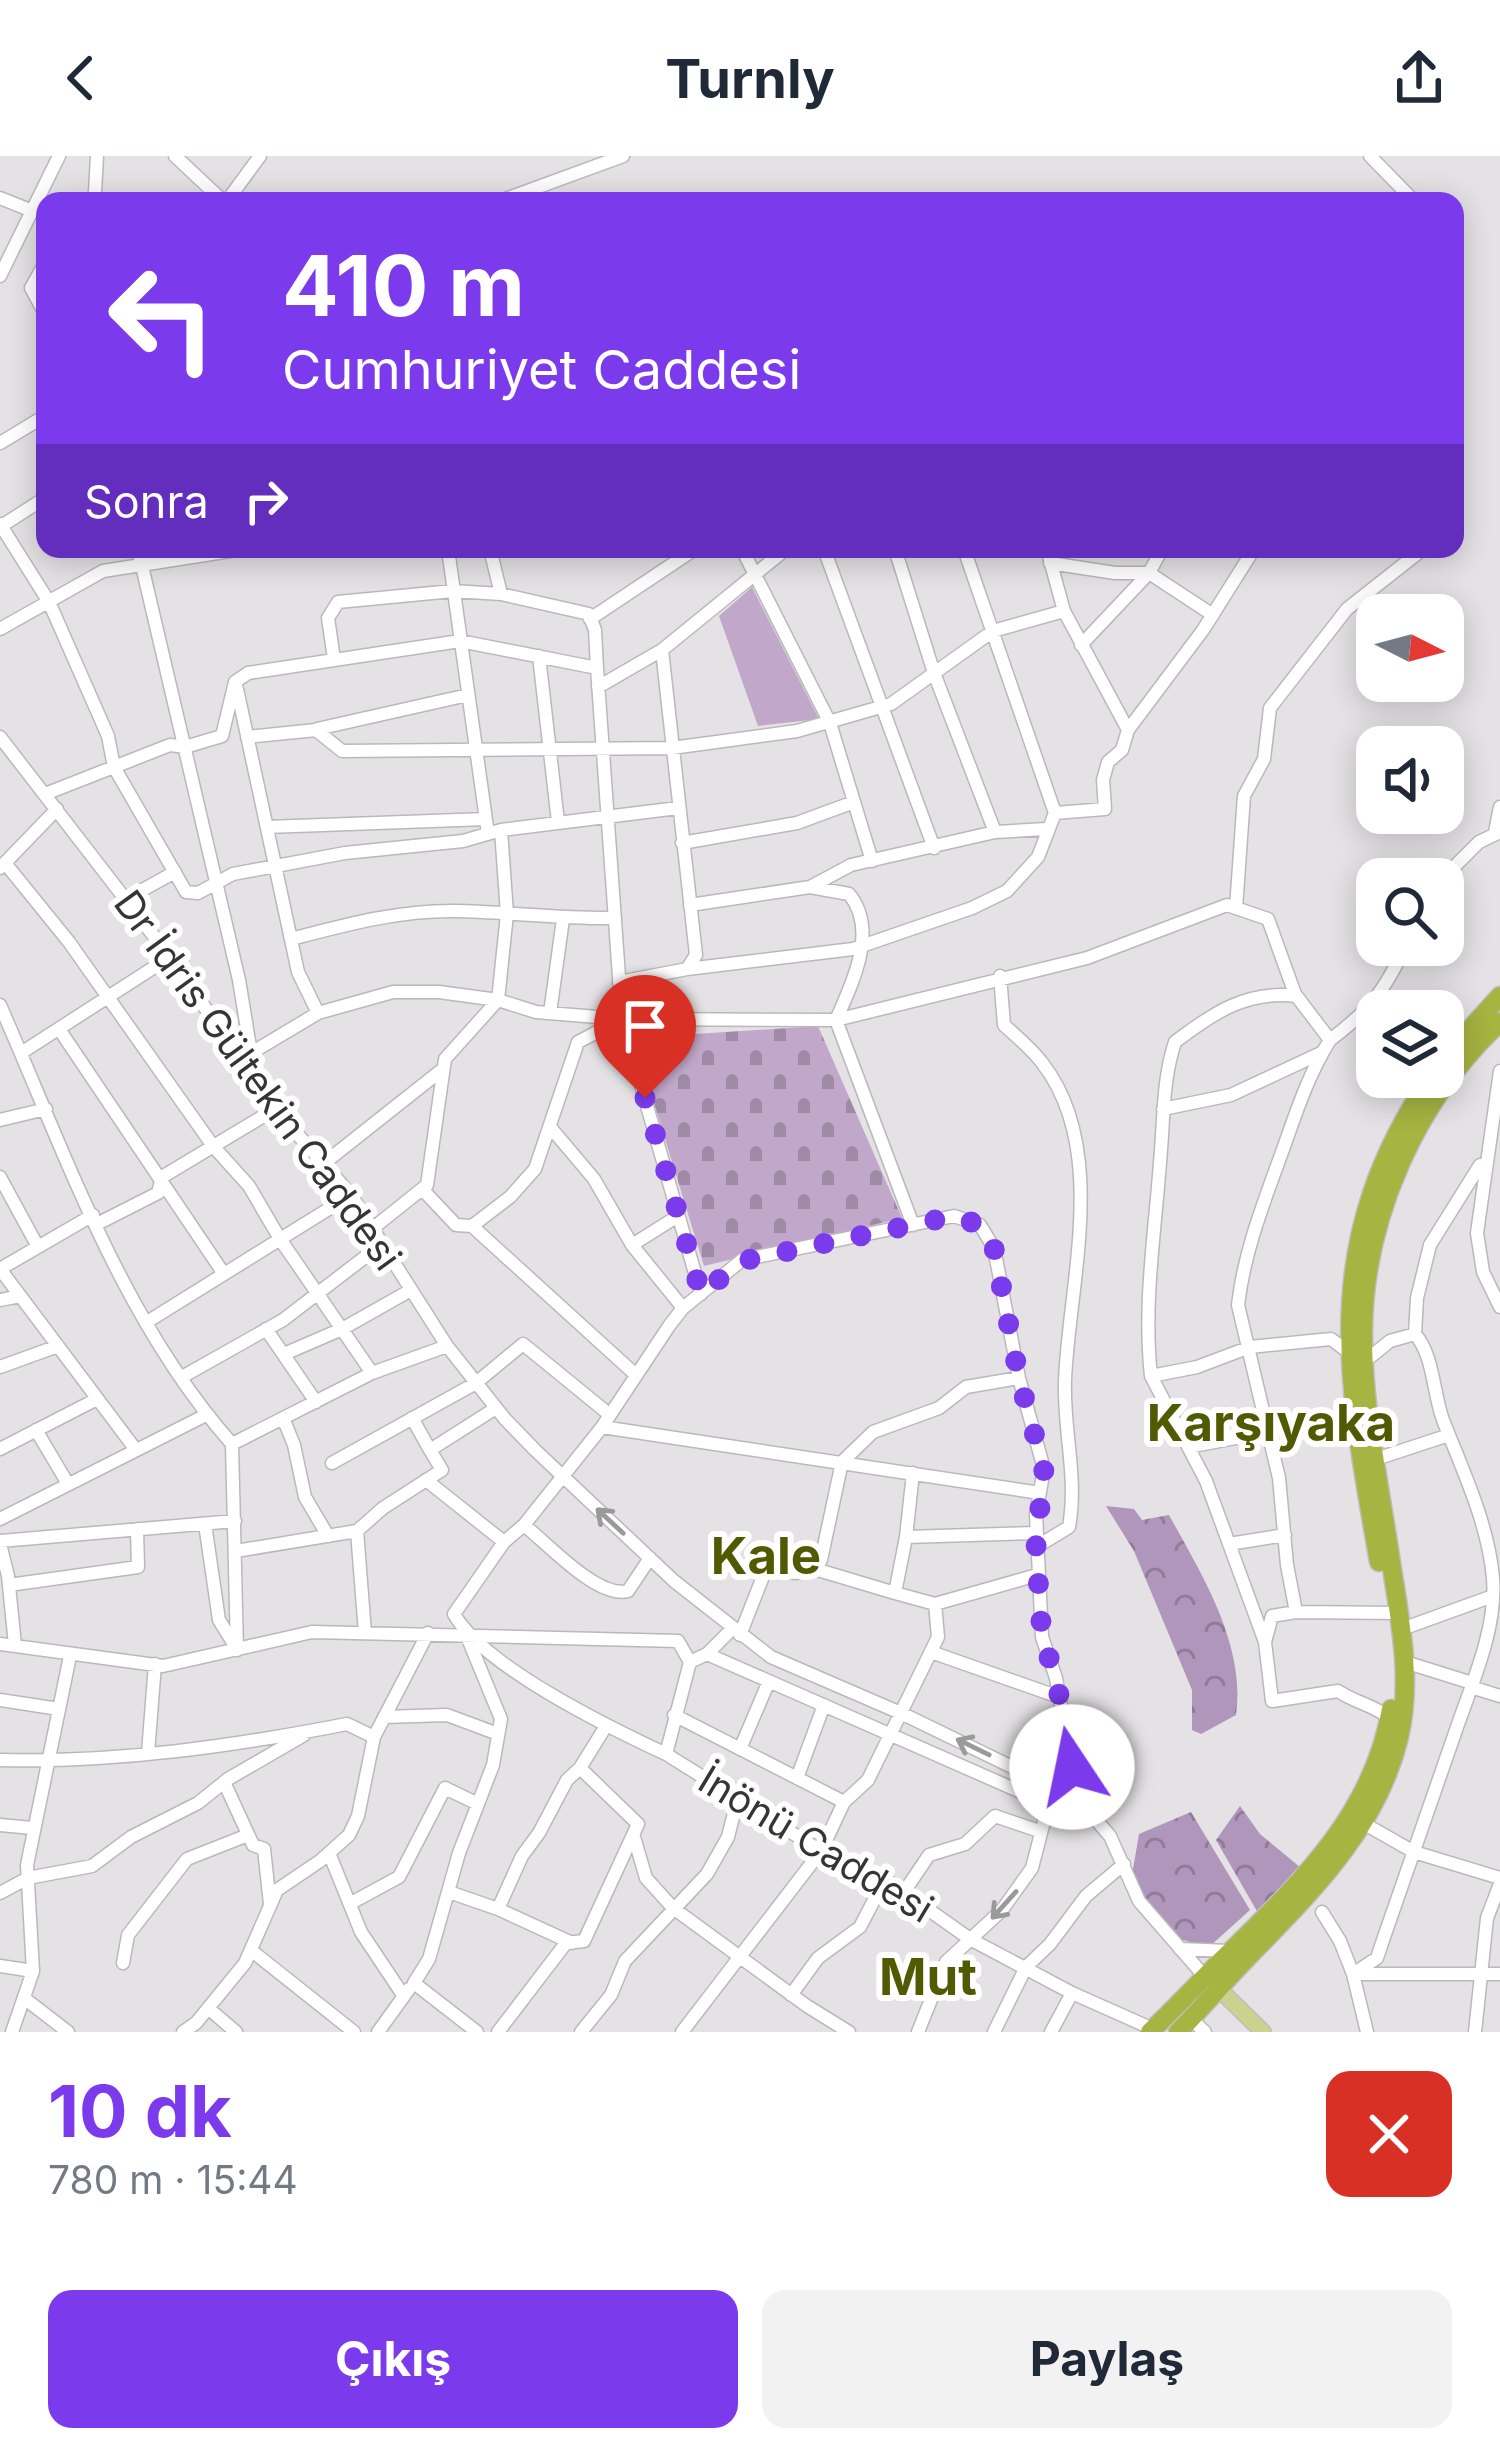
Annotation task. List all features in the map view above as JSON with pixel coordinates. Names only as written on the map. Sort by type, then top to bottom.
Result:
[{"type":"highway","points":[[1464,1036],[1500,996]]},
{"type":"highway","points":[[1191,2027],[1230,1952],[1291,1894],[1351,1816],[1383,1752],[1390,1718],[1396,1618],[1376,1459],[1355,1356],[1367,1276],[1392,1184],[1420,1126],[1451,1077],[1500,1022]]},
{"type":"highway","points":[[1151,2031],[1212,1982],[1341,1857],[1364,1823],[1400,1734],[1405,1662],[1353,1416],[1358,1246],[1369,1197],[1419,1098]]},
{"type":"main road","points":[[1212,1982],[1263,2032]]},
{"type":"street","points":[[40,192],[59,156]]},
{"type":"street","points":[[95,192],[97,156]]},
{"type":"street","points":[[175,156],[215,192]]},
{"type":"street","points":[[232,192],[260,156]]},
{"type":"street","points":[[525,192],[623,156]]},
{"type":"street","points":[[1370,156],[1405,192]]},
{"type":"street","points":[[0,198],[30,210]]},
{"type":"street","points":[[0,275],[7,269],[36,199]]},
{"type":"street","points":[[0,443],[36,421]]},
{"type":"street","points":[[36,504],[0,526],[49,602],[108,736],[114,767],[186,892],[198,893],[233,874],[345,853],[464,841],[558,822],[678,808]]},
{"type":"street","points":[[141,558],[239,980],[246,1056],[318,1013],[392,992],[439,992],[550,1013],[622,1019],[836,1020],[1087,958],[1227,905],[1268,919],[1296,996],[1330,1040]]},
{"type":"street","points":[[0,629],[104,571],[187,558]]},
{"type":"street","points":[[372,1229],[427,1184],[445,1059],[498,1000],[507,914],[495,832],[486,819],[449,558]]},
{"type":"street","points":[[492,558],[501,594]]},
{"type":"street","points":[[590,619],[682,558]]},
{"type":"street","points":[[746,558],[830,723],[872,861]]},
{"type":"street","points":[[598,687],[662,650],[775,558]]},
{"type":"street","points":[[827,558],[934,848]]},
{"type":"street","points":[[898,558],[934,673],[995,832]]},
{"type":"street","points":[[619,982],[862,946],[972,908],[1006,891],[1038,856],[1054,813],[967,558]]},
{"type":"street","points":[[1049,558],[1064,610],[1128,730]]},
{"type":"street","points":[[1056,558],[1115,573],[1148,573],[1213,615]]},
{"type":"street","points":[[1081,645],[1157,558]]},
{"type":"street","points":[[1054,813],[1105,808],[1103,780],[1108,761],[1122,750],[1128,730],[1213,615],[1248,558]]},
{"type":"street","points":[[1236,908],[1244,796],[1264,758],[1270,707],[1347,609],[1412,558]]},
{"type":"street","points":[[334,658],[328,618],[338,602],[453,591],[501,594],[589,614],[595,630],[622,1019],[701,1294]]},
{"type":"street","points":[[316,730],[342,752],[672,748],[797,731],[881,708],[993,631],[1064,610]]},
{"type":"street","points":[[45,794],[170,745],[185,747],[222,736],[235,682],[248,673],[460,640],[597,668]]},
{"type":"street","points":[[662,650],[696,955],[687,969]]},
{"type":"street","points":[[539,656],[558,822]]},
{"type":"street","points":[[235,682],[298,972],[318,1013]]},
{"type":"street","points":[[247,737],[316,730],[468,694]]},
{"type":"street","name":"Dr İdris Gültekin Caddesi","points":[[0,738],[246,1056],[275,1109],[351,1195],[447,1346],[496,1408],[562,1476],[650,1558],[771,1657],[1078,1798]]},
{"type":"street","points":[[682,843],[797,823],[854,802]]},
{"type":"street","points":[[1464,861],[1498,832],[1500,807]]},
{"type":"street","points":[[57,809],[3,865],[107,998],[213,1146],[249,1186],[372,1373]]},
{"type":"street","points":[[266,827],[486,819]]},
{"type":"street","points":[[690,905],[810,886],[851,865],[995,832],[1046,830]]},
{"type":"street","points":[[126,899],[175,872]]},
{"type":"street","points":[[810,886],[849,894],[858,904],[862,946],[836,1020],[913,1225]]},
{"type":"street","points":[[291,939],[376,917],[452,911],[615,918]]},
{"type":"street","points":[[550,1013],[563,919]]},
{"type":"street","points":[[21,1053],[170,957]]},
{"type":"street","points":[[1297,1612],[1280,1478],[1238,1305],[1241,1277],[1313,1066],[1330,1040],[1363,1015],[1382,992],[1395,966]]},
{"type":"street","points":[[906,1537],[1036,1540],[1069,1527],[1074,1497],[1064,1383],[1078,1275],[1081,1207],[1075,1141],[1064,1101],[1043,1064],[1004,1025],[1000,976]]},
{"type":"street","points":[[1296,996],[1250,995],[1175,1042],[1163,1109],[1150,1279],[1147,1339],[1151,1376],[1206,1481],[1265,1642],[1272,1700],[1338,1691],[1354,1702],[1369,1702],[1390,1718]]},
{"type":"street","points":[[0,1005],[123,1283],[206,1415],[232,1444],[238,1650]]},
{"type":"street","points":[[472,1226],[510,1197],[535,1169],[578,1042],[622,1019]]},
{"type":"street","points":[[58,1029],[224,1274]]},
{"type":"street","points":[[1163,1109],[1231,1096],[1322,1053]]},
{"type":"street","points":[[323,1164],[443,1069]]},
{"type":"street","points":[[1500,1071],[1477,1234],[1483,1272],[1500,1306]]},
{"type":"street","points":[[0,1120],[46,1109]]},
{"type":"street","points":[[136,1450],[0,1269],[158,1193],[161,1181],[275,1109]]},
{"type":"street","points":[[551,1128],[594,1179],[632,1245],[683,1308]]},
{"type":"street","points":[[1353,1974],[1377,1958],[1490,1622],[1490,1556],[1475,1500],[1433,1393],[1428,1356],[1415,1334],[1430,1245],[1486,1154]]},
{"type":"street","points":[[0,1178],[38,1247]]},
{"type":"street","points":[[422,1189],[456,1225],[472,1226],[636,1375]]},
{"type":"street","points":[[147,1322],[351,1195]]},
{"type":"street","points":[[632,1245],[678,1216]]},
{"type":"street","points":[[378,2032],[430,1959],[448,1892],[493,1766],[501,1719],[454,1614],[504,1543],[524,1525],[606,1421],[683,1308],[742,1261],[954,1216],[980,1225],[994,1248],[1019,1378],[1044,1469],[1036,1540],[1042,1637],[1078,1798],[1110,1836],[1139,1900],[1212,1982]]},
{"type":"street","points":[[182,1377],[266,1329],[382,1244]]},
{"type":"street","points":[[284,1354],[411,1291]]},
{"type":"street","points":[[0,1300],[20,1296]]},
{"type":"street","points":[[266,1329],[316,1402]]},
{"type":"street","points":[[1151,1376],[1197,1367],[1250,1347],[1330,1339],[1355,1356],[1415,1334]]},
{"type":"street","points":[[332,1463],[476,1383],[523,1344],[606,1421],[1040,1493]]},
{"type":"street","points":[[0,1366],[58,1346]]},
{"type":"street","points":[[232,1444],[372,1373],[447,1346]]},
{"type":"street","points":[[235,1521],[0,1545],[9,1585],[8,1644],[155,1664],[312,1632],[428,1633],[678,1641],[690,1662],[736,1632],[766,1569],[796,1573],[820,1560],[842,1462],[873,1432],[939,1408],[967,1388],[1019,1378]]},
{"type":"street","points":[[0,1449],[97,1399]]},
{"type":"street","points":[[430,1450],[496,1408]]},
{"type":"street","points":[[0,1519],[206,1415]]},
{"type":"street","points":[[1189,1447],[1353,1416]]},
{"type":"street","points":[[283,1418],[294,1445],[304,1498],[328,1536]]},
{"type":"street","points":[[236,1551],[357,1531],[442,1470],[412,1418]]},
{"type":"street","points":[[36,1430],[68,1484]]},
{"type":"street","points":[[1376,1459],[1449,1435]]},
{"type":"street","points":[[895,1593],[913,1473]]},
{"type":"street","points":[[426,1480],[504,1543]]},
{"type":"street","points":[[205,1524],[219,1620],[238,1650]]},
{"type":"street","points":[[524,1525],[592,1585],[616,1594],[628,1591],[650,1558]]},
{"type":"street","points":[[9,1585],[138,1568],[137,1529]]},
{"type":"street","points":[[357,1531],[365,1633]]},
{"type":"street","points":[[1229,1544],[1285,1535]]},
{"type":"street","points":[[808,1567],[935,1604],[1037,1575]]},
{"type":"street","points":[[1265,1642],[1272,1616],[1297,1612],[1396,1618],[1492,1596]]},
{"type":"street","points":[[682,2032],[820,1851],[844,1802],[868,1780],[938,1637],[935,1604]]},
{"type":"street","points":[[183,2032],[208,2008],[251,1951],[277,1890],[349,1835],[358,1816],[374,1737],[428,1633]]},
{"type":"street","points":[[465,1634],[606,1726],[666,1754]]},
{"type":"street","points":[[931,1652],[1059,1697]]},
{"type":"street","points":[[707,1654],[1046,1803],[1094,1818]]},
{"type":"street","points":[[12,2032],[33,1971],[28,1878],[32,1828],[70,1656]]},
{"type":"street","name":"İnönü Caddesi","points":[[690,1662],[666,1754],[820,1851],[885,1879],[970,1939],[1151,2031]]},
{"type":"street","points":[[1405,1662],[1500,1696]]},
{"type":"street","points":[[148,1753],[155,1664]]},
{"type":"street","points":[[740,1749],[769,1681]]},
{"type":"street","points":[[0,1700],[59,1708]]},
{"type":"street","points":[[797,1778],[824,1705]]},
{"type":"street","points":[[384,1718],[447,1715],[499,1735]]},
{"type":"street","points":[[674,1715],[844,1802]]},
{"type":"street","points":[[0,1760],[148,1753],[347,1724],[374,1737]]},
{"type":"street","points":[[498,1909],[522,1856],[606,1726]]},
{"type":"street","points":[[0,1893],[28,1878],[92,1866],[131,1837],[198,1803],[224,1782],[310,1731]]},
{"type":"street","points":[[918,2032],[946,1962],[1018,1891],[1032,1868],[1067,1735]]},
{"type":"street","points":[[498,2032],[566,1943],[584,1941],[634,1837],[638,1824],[580,1768]]},
{"type":"street","points":[[224,1782],[253,1846],[265,1849],[270,1906]]},
{"type":"street","points":[[351,1903],[399,1876],[445,1788],[478,1804]]},
{"type":"street","points":[[581,2032],[611,1995],[626,1960],[707,1874],[728,1837],[738,1797]]},
{"type":"street","points":[[904,1892],[929,1855],[965,1844],[995,1816],[1039,1832]]},
{"type":"street","points":[[1364,1823],[1414,1852],[1500,1881],[1487,1918],[1475,2032]]},
{"type":"street","points":[[0,1825],[32,1828]]},
{"type":"street","points":[[123,1963],[128,1935],[188,1859],[248,1835]]},
{"type":"street","points":[[634,1837],[646,1878],[673,1908],[849,2032]]},
{"type":"street","points":[[329,1853],[361,1932],[409,1989],[478,2032]]},
{"type":"street","points":[[994,2032],[1026,1966],[1086,1896],[1124,1864]]},
{"type":"street","points":[[791,1995],[818,1958],[860,1928],[885,1879]]},
{"type":"street","points":[[448,1892],[572,1943]]},
{"type":"street","points":[[1322,1912],[1353,1974],[1367,2032]]},
{"type":"street","points":[[1180,1949],[1230,1952]]},
{"type":"street","points":[[251,1951],[354,2032]]},
{"type":"street","points":[[0,1966],[33,1971]]},
{"type":"street","points":[[1353,1974],[1500,1974]]},
{"type":"street","points":[[1051,2032],[1072,1993]]},
{"type":"street","points":[[24,1998],[68,2032]]},
{"type":"street","points":[[208,2008],[236,2032]]},
{"type":"green space","points":[[752,587],[819,719],[758,726],[719,616]]},
{"type":"green space","points":[[818,1026],[902,1218],[704,1266],[634,1038]]},
{"type":"green space","points":[[1106,1506],[1134,1509],[1142,1520],[1169,1515],[1219,1611],[1234,1663],[1236,1715],[1201,1734],[1192,1730],[1192,1690],[1134,1551]]},
{"type":"green space","points":[[1240,1806],[1260,1834],[1301,1868],[1258,1913],[1216,1840]]},
{"type":"green space","points":[[1191,1812],[1250,1910],[1209,1947],[1175,1938],[1145,1899],[1133,1869],[1139,1834]]},
{"type":"district","name":"Karşıyaka","points":[[1271,1423]]},
{"type":"district","name":"Kale","points":[[766,1556]]},
{"type":"district","name":"Mut","points":[[928,1977]]},
{"type":"route","points":[[645,1098],[701,1294],[742,1261],[954,1216],[980,1225],[994,1248],[1019,1378],[1044,1469],[1036,1514],[1042,1637],[1056,1678],[1072,1767]]}]
